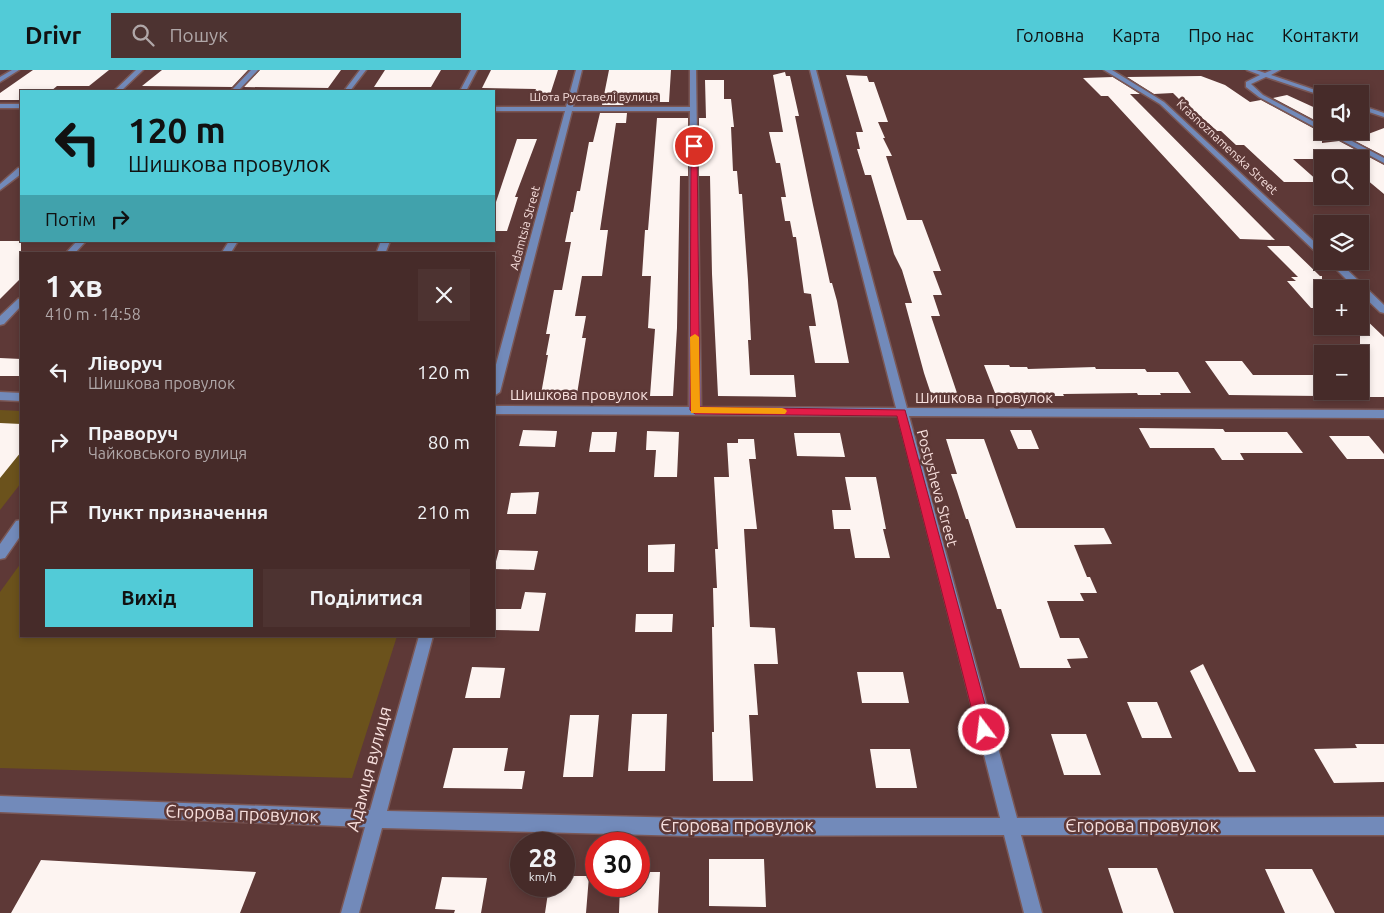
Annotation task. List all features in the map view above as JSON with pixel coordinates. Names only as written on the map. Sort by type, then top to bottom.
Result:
[{"type":"street","points":[[0,80],[16,70]]},
{"type":"street","points":[[118,90],[140,70]]},
{"type":"street","points":[[235,90],[255,70]]},
{"type":"street","points":[[349,90],[363,70]]},
{"type":"street","points":[[464,90],[474,70]]},
{"type":"street","name":"Adamtsia Street","points":[[495,388],[579,70]]},
{"type":"street","points":[[693,70],[695,410]]},
{"type":"street","name":"Postysheva Street","points":[[813,70],[1033,913]]},
{"type":"street","name":"Krasnoznamenska Street","points":[[1107,70],[1162,103],[1314,246]]},
{"type":"street","points":[[1250,70],[1314,91]]},
{"type":"street","points":[[1277,70],[1248,83],[1248,86],[1261,96],[1314,125]]},
{"type":"street","points":[[0,106],[20,106]]},
{"type":"street","name":"Шота Руставелі вулиця","points":[[495,109],[693,109]]},
{"type":"street","points":[[1376,112],[1384,109]]},
{"type":"street","points":[[1369,110],[1384,115]]},
{"type":"street","points":[[1345,140],[1384,161]]},
{"type":"street","points":[[0,188],[20,171]]},
{"type":"street","points":[[71,252],[81,242]]},
{"type":"street","points":[[1342,270],[1384,310]]},
{"type":"street","points":[[0,322],[20,302]]},
{"type":"street","points":[[0,396],[20,397]]},
{"type":"street","name":"Шишкова провулок","points":[[495,410],[1384,414]]},
{"type":"street","points":[[0,554],[20,526]]},
{"type":"street","name":"Адамця вулиця","points":[[350,913],[426,637]]},
{"type":"street","name":"Єгорова провулок","points":[[0,804],[376,819],[689,827],[1384,826]]},
{"type":"shaded area","points":[[0,410],[20,411],[20,484],[0,510]]},
{"type":"shaded area","points":[[20,564],[20,637],[397,637],[352,778],[0,768],[0,592]]},
{"type":"building","points":[[33,70],[109,70],[89,86],[57,86],[52,90],[20,90],[20,100],[0,100],[0,93]]},
{"type":"building","points":[[162,70],[248,70],[232,87],[142,86]]},
{"type":"building","points":[[260,70],[341,70],[328,88],[244,87]]},
{"type":"building","points":[[385,70],[441,70],[431,87],[374,87]]},
{"type":"building","points":[[491,70],[558,70],[548,101],[531,101],[536,89],[482,88]]},
{"type":"building","points":[[609,70],[671,70],[669,102],[629,102],[628,105],[602,105]]},
{"type":"building","points":[[785,72],[786,76],[790,76],[799,116],[795,116],[830,283],[832,283],[837,301],[849,363],[815,363],[809,326],[816,326],[811,294],[804,293],[796,237],[793,237],[790,221],[785,221],[781,197],[786,197],[780,163],[776,163],[769,132],[783,132],[773,75]]},
{"type":"building","points":[[846,75],[867,76],[869,82],[874,82],[888,122],[878,122],[892,156],[886,156],[907,220],[922,220],[941,271],[933,271],[942,295],[933,295],[940,316],[931,316],[957,393],[950,393],[952,396],[932,397],[924,373],[905,303],[912,303],[902,270],[894,254],[871,175],[865,175],[857,149],[860,149],[856,132],[863,132]]},
{"type":"building","points":[[1201,76],[1225,85],[1250,102],[1261,100],[1314,129],[1314,140],[1322,140],[1322,143],[1339,141],[1356,150],[1314,150],[1314,159],[1293,159],[1314,178],[1314,182],[1284,182],[1244,145],[1236,145],[1221,131],[1217,131],[1201,117],[1197,117],[1173,93],[1154,94],[1127,77]]},
{"type":"building","points":[[1113,77],[1140,94],[1130,94],[1275,240],[1240,239],[1108,96],[1101,96],[1083,78]]},
{"type":"building","points":[[705,80],[724,80],[724,99],[731,99],[734,127],[731,127],[733,171],[737,171],[739,194],[742,194],[748,280],[751,340],[748,340],[750,375],[794,375],[796,397],[718,396],[712,274],[710,176],[699,176],[699,118],[706,118]]},
{"type":"building","points":[[1287,95],[1314,107],[1314,120],[1273,98]]},
{"type":"building","points":[[600,113],[627,113],[626,123],[616,123],[600,230],[608,230],[602,276],[582,276],[575,316],[586,316],[582,338],[586,338],[577,394],[541,394],[550,334],[546,334],[554,290],[562,290],[571,242],[565,242],[571,212],[573,212],[577,191],[580,191],[589,142],[593,142]]},
{"type":"building","points":[[657,118],[688,118],[688,176],[680,176],[677,328],[673,396],[650,396],[655,329],[648,328],[651,276],[642,276],[645,230],[648,230]]},
{"type":"building","points":[[1384,128],[1384,156],[1353,140],[1369,140],[1369,134]]},
{"type":"building","points":[[517,139],[537,139],[515,197],[518,197],[507,231],[495,231],[495,205]]},
{"type":"building","points":[[1369,157],[1384,165],[1384,194],[1369,182]]},
{"type":"building","points":[[0,241],[20,241],[20,279],[0,299]]},
{"type":"building","points":[[1267,246],[1289,246],[1322,276],[1322,280],[1314,280],[1314,308],[1311,308],[1287,281],[1296,281],[1291,277],[1298,277]]},
{"type":"building","points":[[1369,323],[1384,337],[1384,397],[1369,397],[1369,345],[1360,345],[1360,335],[1369,335]]},
{"type":"building","points":[[0,358],[20,359],[20,376],[0,376]]},
{"type":"building","points":[[1205,361],[1242,361],[1253,375],[1314,375],[1314,396],[1229,395]]},
{"type":"building","points":[[984,365],[1009,365],[1010,367],[1027,367],[1028,369],[1095,367],[1096,369],[1145,369],[1147,372],[1178,372],[1191,393],[1160,393],[1161,395],[1138,395],[1137,393],[1063,394],[1064,396],[1044,396],[1042,394],[995,393]]},
{"type":"building","points":[[0,423],[20,424],[20,453],[0,478]]},
{"type":"building","points":[[1139,428],[1223,429],[1225,432],[1287,432],[1303,453],[1240,453],[1244,460],[1222,460],[1214,448],[1150,448]]},
{"type":"building","points":[[523,430],[557,431],[555,447],[519,446]]},
{"type":"building","points":[[1010,430],[1031,430],[1039,449],[1018,449]]},
{"type":"building","points":[[647,431],[679,432],[677,477],[654,477],[656,450],[646,450]]},
{"type":"building","points":[[592,432],[617,432],[615,452],[589,452]]},
{"type":"building","points":[[794,433],[840,433],[845,457],[797,456]]},
{"type":"building","points":[[1329,436],[1369,436],[1384,454],[1384,459],[1347,459]]},
{"type":"building","points":[[738,439],[754,439],[756,459],[749,459],[757,529],[744,529],[750,627],[775,628],[778,664],[754,664],[758,715],[749,715],[753,781],[713,781],[712,627],[714,627],[713,588],[717,588],[715,549],[718,549],[714,477],[729,477],[727,443],[738,443]]},
{"type":"building","points":[[946,439],[984,439],[1016,528],[1104,528],[1112,544],[1074,545],[1087,577],[1090,577],[1097,593],[1080,593],[1084,601],[1047,601],[1060,638],[1079,638],[1088,658],[1067,659],[1071,668],[1020,668],[1001,609],[997,609],[968,519],[966,519],[951,474],[957,474]]},
{"type":"building","points":[[845,477],[876,477],[886,529],[883,529],[890,558],[855,558],[850,529],[834,529],[832,510],[851,510]]},
{"type":"building","points":[[539,492],[536,514],[507,514],[511,493]]},
{"type":"building","points":[[675,544],[674,572],[648,572],[648,545]]},
{"type":"building","points":[[499,550],[538,551],[534,570],[495,569]]},
{"type":"building","points":[[525,592],[546,593],[539,631],[495,630],[495,609],[521,609]]},
{"type":"building","points":[[636,614],[673,614],[672,632],[635,632]]},
{"type":"building","points":[[1203,664],[1256,772],[1239,772],[1190,671]]},
{"type":"building","points":[[472,667],[505,668],[500,698],[465,698]]},
{"type":"building","points":[[857,672],[903,672],[909,703],[862,703]]},
{"type":"building","points":[[1127,702],[1157,702],[1172,738],[1142,738]]},
{"type":"building","points":[[632,714],[667,714],[665,771],[628,771]]},
{"type":"building","points":[[570,715],[599,715],[593,777],[563,777]]},
{"type":"building","points":[[1051,734],[1086,734],[1101,775],[1064,775]]},
{"type":"building","points":[[1355,744],[1384,744],[1384,782],[1334,783],[1314,749],[1357,748]]},
{"type":"building","points":[[453,748],[508,748],[504,771],[525,771],[522,789],[443,788]]},
{"type":"building","points":[[870,749],[910,749],[917,788],[876,788]]},
{"type":"building","points":[[709,859],[764,859],[766,907],[709,906]]},
{"type":"building","points":[[41,860],[256,872],[240,913],[11,913]]},
{"type":"building","points":[[1108,868],[1157,868],[1174,913],[1123,913]]},
{"type":"building","points":[[1265,869],[1312,869],[1335,913],[1285,913]]},
{"type":"building","points":[[650,872],[660,872],[658,913],[619,913],[620,897],[650,897]]},
{"type":"building","points":[[575,876],[585,876],[585,897],[587,897],[586,913],[545,913],[547,897],[575,897]]},
{"type":"building","points":[[442,877],[487,878],[481,913],[454,913],[455,910],[435,909]]},
{"type":"slow traffic","points":[[695,337],[695,410],[782,411]]},
{"type":"route","points":[[694,146],[695,410],[901,413],[984,730]]}]
